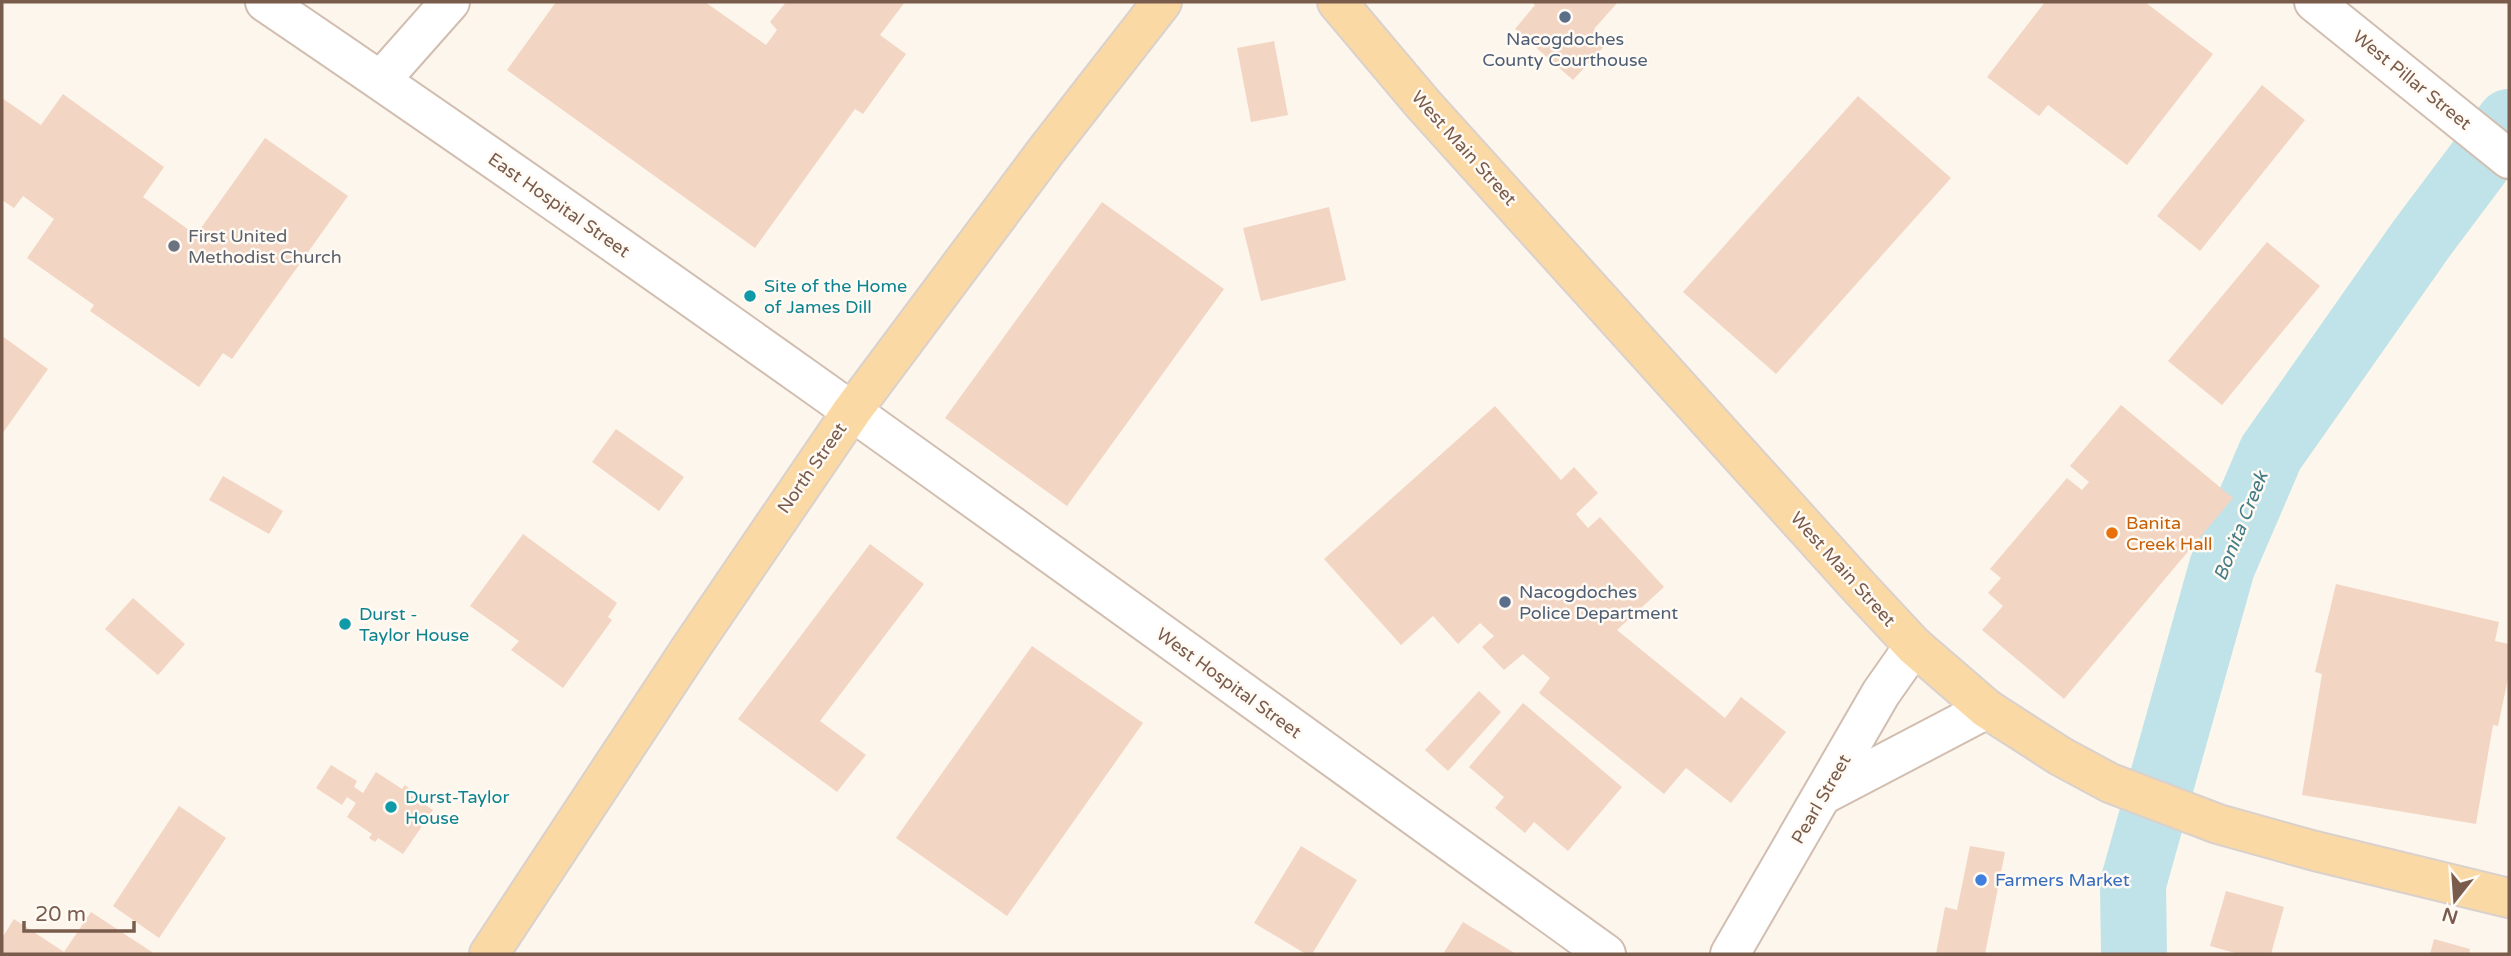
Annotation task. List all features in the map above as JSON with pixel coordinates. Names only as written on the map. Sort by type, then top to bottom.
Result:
[{"type":"main road","name":"North Street","points":[[489,954],[699,635],[852,411],[1046,151],[1162,2]]},
{"type":"main road","name":"West Main Street","points":[[1337,2],[1423,104],[1914,646],[1987,709],[2060,756],[2136,794],[2218,824],[2315,851],[2509,898]]},
{"type":"street","name":"East Hospital Street","points":[[265,2],[381,80],[852,411]]},
{"type":"street","points":[[381,80],[450,2]]},
{"type":"street","name":"West Pillar Street","points":[[2314,2],[2509,159]]},
{"type":"street","name":"West Hospital Street","points":[[852,411],[1605,954]]},
{"type":"street","name":"Pearl Street","points":[[1730,954],[1881,693],[1914,646]]},
{"type":"street","points":[[1823,795],[1987,709]]},
{"type":"building","points":[[556,2],[705,2],[766,45],[777,30],[770,22],[786,2],[905,2],[880,35],[906,54],[863,114],[855,109],[755,248],[507,70]]},
{"type":"building","name":"Nacogdoches County Courthouse","points":[[1532,2],[1618,2],[1594,29],[1608,42],[1573,80],[1515,29],[1535,5]]},
{"type":"building","points":[[2045,2],[2145,2],[2213,54],[2127,165],[2048,105],[2039,116],[1987,77]]},
{"type":"building","points":[[1274,41],[1288,115],[1251,122],[1237,48]]},
{"type":"building","points":[[2262,85],[2305,120],[2200,251],[2157,216]]},
{"type":"building","name":"First United Methodist Church","points":[[63,94],[164,167],[143,197],[196,235],[265,138],[348,196],[232,359],[223,353],[199,387],[90,311],[94,305],[27,258],[54,219],[23,196],[14,208],[2,200],[2,98],[41,125]]},
{"type":"building","points":[[1858,96],[1951,178],[1776,374],[1683,292]]},
{"type":"building","points":[[1102,202],[1224,289],[1067,506],[945,418]]},
{"type":"building","points":[[1329,207],[1346,280],[1261,301],[1243,228]]},
{"type":"building","points":[[2267,242],[2320,286],[2222,405],[2168,361]]},
{"type":"building","points":[[2,336],[48,369],[2,434]]},
{"type":"building","name":"Banita Creek Hall","points":[[2121,405],[2233,498],[2064,699],[1982,630],[2003,606],[1988,593],[2001,578],[1990,569],[2067,478],[2082,490],[2089,482],[2070,466]]},
{"type":"building","name":"Nacogdoches Police Department","points":[[1495,406],[1561,480],[1574,467],[1598,493],[1576,514],[1588,528],[1600,517],[1664,587],[1617,630],[1725,718],[1741,697],[1786,732],[1731,803],[1686,768],[1664,794],[1539,693],[1550,678],[1523,654],[1504,670],[1482,647],[1494,636],[1480,623],[1458,644],[1433,616],[1401,645],[1324,559]]},
{"type":"building","points":[[616,429],[684,477],[659,511],[592,462]]},
{"type":"building","points":[[223,476],[283,511],[269,534],[209,500]]},
{"type":"building","points":[[523,534],[617,603],[608,617],[612,620],[563,688],[511,650],[519,641],[470,606]]},
{"type":"building","points":[[870,544],[924,584],[820,721],[866,755],[837,792],[738,719]]},
{"type":"building","points":[[2336,584],[2499,622],[2495,641],[2509,644],[2509,674],[2498,726],[2493,725],[2476,824],[2302,795],[2322,674],[2315,672]]},
{"type":"building","points":[[133,598],[185,644],[158,675],[105,629]]},
{"type":"building","points":[[1032,646],[1143,723],[1007,916],[896,838]]},
{"type":"building","points":[[1479,691],[1501,712],[1448,771],[1425,750]]},
{"type":"building","points":[[1523,703],[1622,787],[1568,851],[1534,822],[1525,833],[1495,808],[1504,797],[1469,767]]},
{"type":"building","name":"Durst-Taylor House","points":[[331,765],[357,781],[354,787],[363,793],[376,772],[402,789],[405,785],[410,789],[407,793],[433,810],[403,854],[378,838],[375,842],[369,838],[372,834],[347,817],[356,803],[347,797],[342,805],[316,788]]},
{"type":"building","points":[[179,806],[226,838],[159,938],[113,906]]},
{"type":"building","points":[[1301,846],[1357,880],[1312,954],[1306,954],[1254,923]]},
{"type":"building","name":"Farmers Market","points":[[1970,846],[2005,852],[1985,954],[1936,954],[1945,907],[1957,910]]},
{"type":"building","points":[[2226,891],[2284,907],[2271,954],[2239,954],[2210,946]]},
{"type":"building","points":[[91,912],[155,954],[2,954],[2,938],[14,919],[64,952]]},
{"type":"building","points":[[1463,922],[1516,954],[1443,954]]},
{"type":"building","points":[[2434,939],[2470,949],[2469,954],[2430,954]]},
{"type":"waterway","name":"Bonita Creek","points":[[2134,954],[2133,884],[2222,567],[2271,453],[2422,238],[2509,122]]},
{"type":"place","name":"Nacogdoches County Courthouse","points":[[1565,17]]},
{"type":"place","name":"First United Methodist Church","points":[[174,246]]},
{"type":"place","name":"Site of the Home of James Dill","points":[[750,296]]},
{"type":"place","name":"Banita Creek Hall","points":[[2112,533]]},
{"type":"place","name":"Nacogdoches Police Department","points":[[1505,602]]},
{"type":"place","name":"Durst - Taylor House","points":[[345,624]]},
{"type":"place","name":"Durst-Taylor House","points":[[391,807]]},
{"type":"place","name":"Farmers Market","points":[[1981,880]]}]
